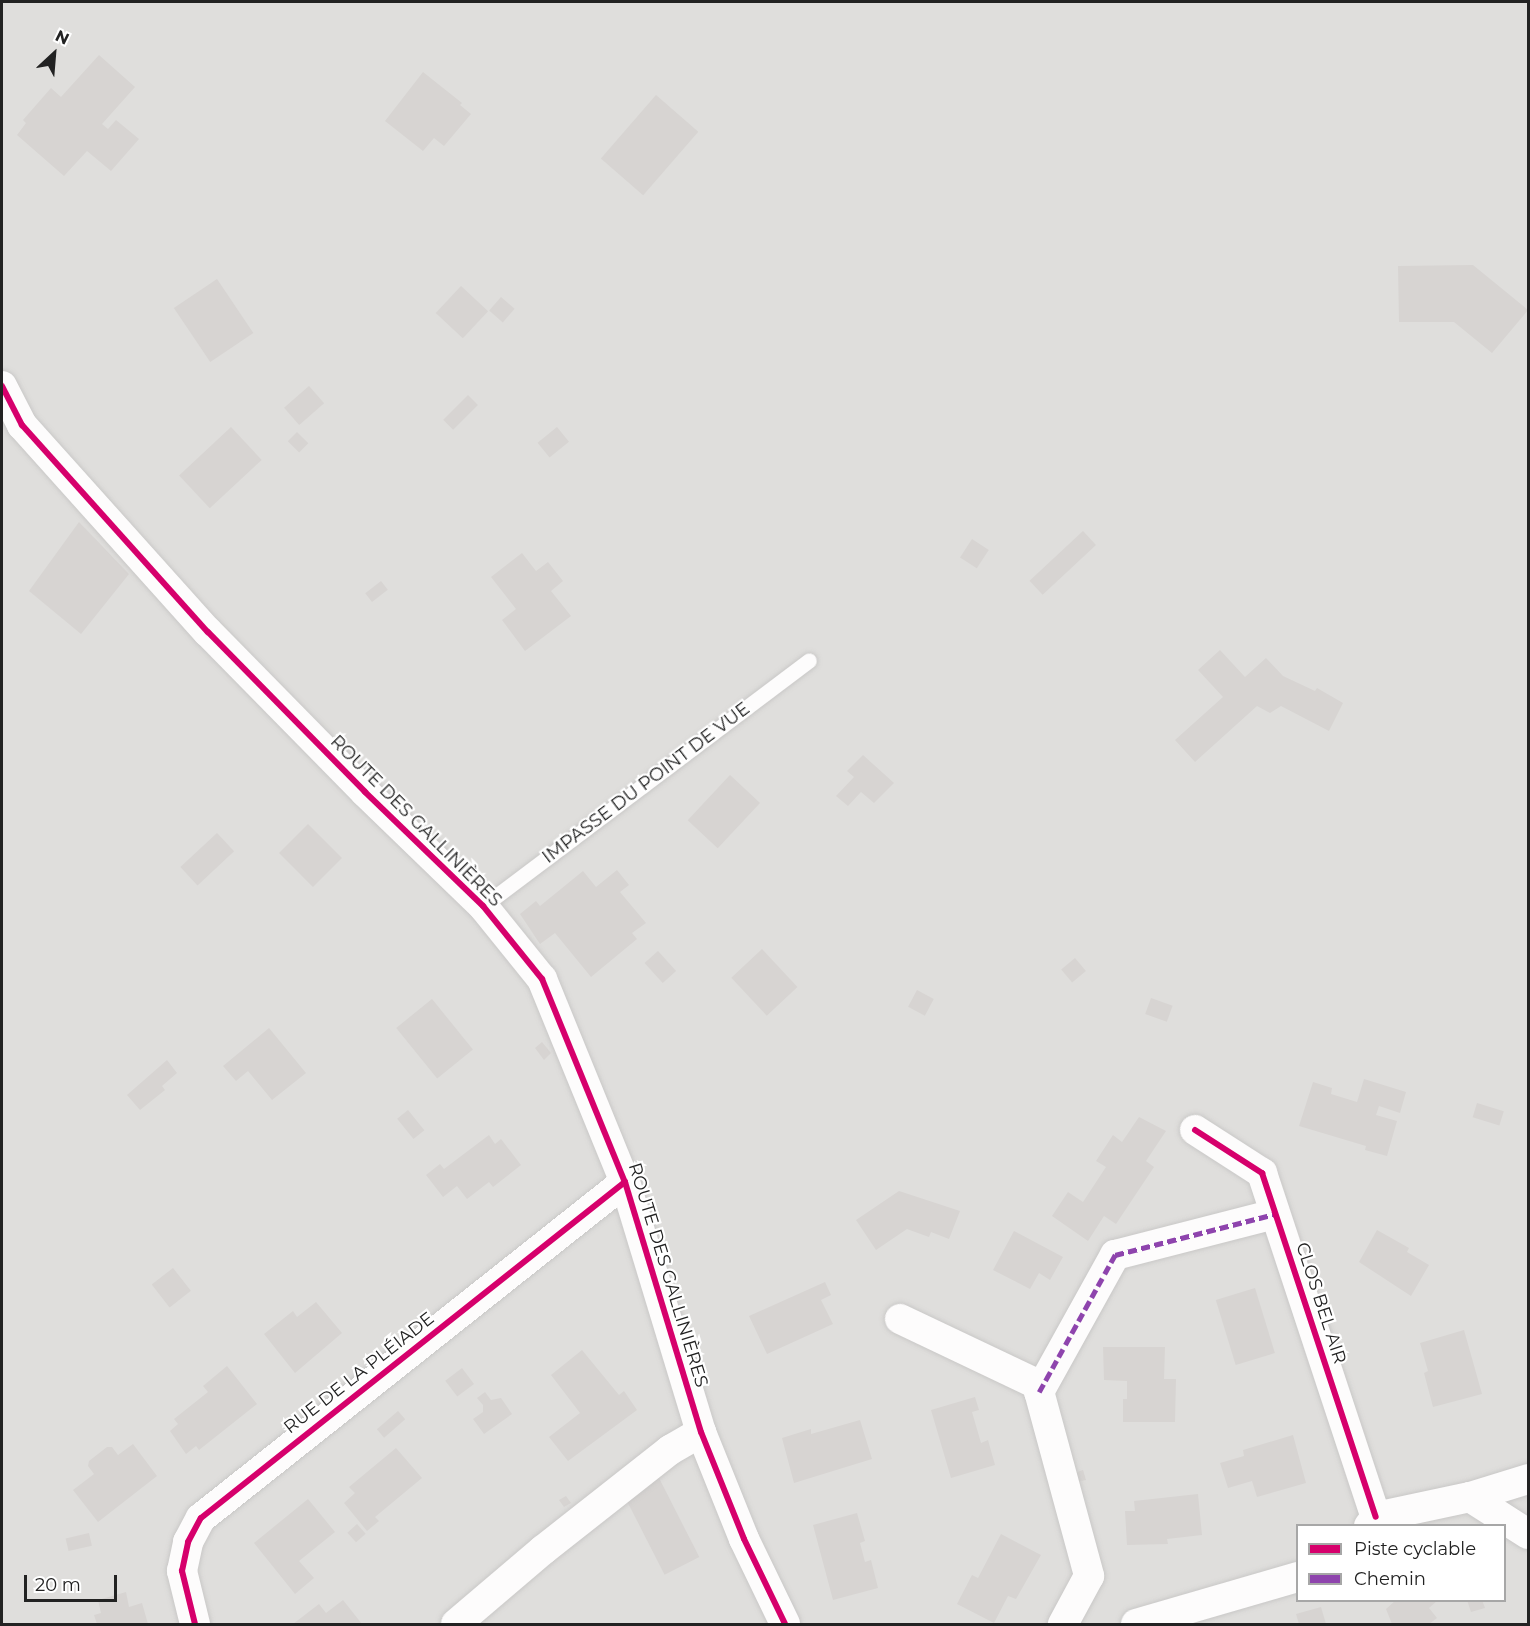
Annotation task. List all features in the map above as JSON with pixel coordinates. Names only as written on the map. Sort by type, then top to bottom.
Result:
[{"type":"street","name":"ROUTE DES GALLINIÈRES","points":[[2,386],[22,425],[208,632],[365,792],[483,906],[542,979],[625,1182],[701,1432],[744,1539],[785,1624]]},
{"type":"street","name":"CLOS BEL AIR","points":[[1195,1130],[1262,1173],[1372,1521],[1470,1497],[1528,1479]]},
{"type":"street","name":"RUE DE LA PLÉIADE","points":[[195,1624],[182,1571],[189,1542],[201,1518],[625,1182]]},
{"type":"street","points":[[1039,1392],[1115,1254],[1275,1214]]},
{"type":"street","points":[[900,1318],[1037,1383],[1089,1576],[1063,1624]]},
{"type":"street","points":[[456,1624],[543,1550],[670,1450],[701,1432]]},
{"type":"street","points":[[1470,1497],[1528,1534]]},
{"type":"street","points":[[1136,1624],[1208,1615],[1296,1578]]},
{"type":"lane","name":"IMPASSE DU POINT DE VUE","points":[[483,906],[809,660]]},
{"type":"shaded area","points":[[2,2],[1528,2],[1528,1624],[2,1624]]},
{"type":"building","points":[[99,55],[135,87],[102,124],[108,129],[116,120],[139,139],[111,171],[87,151],[64,176],[17,135],[26,123],[23,120],[51,88],[61,97]]},
{"type":"building","points":[[423,72],[462,103],[460,105],[471,114],[444,146],[434,138],[423,151],[385,121]]},
{"type":"building","points":[[656,95],[698,132],[643,195],[601,158]]},
{"type":"building","points":[[1473,265],[1528,310],[1492,353],[1454,322],[1399,322],[1398,266]]},
{"type":"building","points":[[217,279],[253,333],[210,362],[174,308]]},
{"type":"building","points":[[461,286],[488,311],[463,338],[436,313]]},
{"type":"building","points":[[501,297],[515,309],[503,322],[489,311]]},
{"type":"building","points":[[309,386],[324,403],[299,425],[284,408]]},
{"type":"building","points":[[468,395],[478,405],[453,430],[443,420]]},
{"type":"building","points":[[231,427],[262,460],[210,508],[179,475]]},
{"type":"building","points":[[557,427],[569,442],[550,457],[538,443]]},
{"type":"building","points":[[297,432],[308,443],[299,453],[288,441]]},
{"type":"building","points":[[79,522],[129,574],[81,634],[29,591]]},
{"type":"building","points":[[1083,531],[1096,545],[1043,595],[1030,581]]},
{"type":"building","points":[[972,539],[989,550],[977,568],[960,557]]},
{"type":"building","points":[[522,553],[536,571],[548,562],[563,581],[551,591],[571,616],[525,651],[502,620],[516,609],[491,577]]},
{"type":"building","points":[[381,581],[388,590],[372,602],[365,593]]},
{"type":"building","points":[[1220,650],[1245,677],[1266,658],[1283,676],[1315,691],[1317,688],[1343,703],[1329,731],[1281,706],[1270,713],[1257,706],[1195,762],[1175,740],[1223,697],[1198,670]]},
{"type":"building","points":[[863,755],[894,783],[874,803],[861,792],[848,806],[836,796],[854,777],[847,771]]},
{"type":"building","points":[[730,775],[760,803],[718,848],[688,820]]},
{"type":"building","points":[[308,824],[342,858],[313,887],[279,853]]},
{"type":"building","points":[[217,833],[234,851],[197,885],[180,867]]},
{"type":"building","points":[[617,870],[629,885],[620,892],[646,923],[632,933],[637,939],[591,977],[555,933],[540,944],[520,914],[536,901],[540,906],[583,871],[596,887]]},
{"type":"building","points":[[762,949],[797,987],[767,1016],[731,978]]},
{"type":"building","points":[[658,951],[676,971],[663,983],[645,963]]},
{"type":"building","points":[[1075,958],[1086,971],[1072,983],[1061,970]]},
{"type":"building","points":[[917,990],[934,999],[925,1016],[908,1007]]},
{"type":"building","points":[[1151,998],[1173,1006],[1167,1022],[1145,1014]]},
{"type":"building","points":[[432,999],[473,1050],[437,1078],[396,1028]]},
{"type":"building","points":[[269,1028],[306,1073],[272,1100],[248,1071],[236,1081],[223,1066]]},
{"type":"building","points":[[542,1042],[551,1053],[544,1060],[535,1048]]},
{"type":"building","points":[[167,1060],[177,1073],[162,1086],[165,1090],[140,1110],[127,1095]]},
{"type":"building","points":[[1364,1079],[1406,1092],[1400,1113],[1379,1106],[1376,1115],[1397,1121],[1387,1156],[1365,1150],[1366,1146],[1299,1126],[1313,1082],[1332,1088],[1331,1094],[1357,1102]]},
{"type":"building","points":[[1477,1103],[1504,1111],[1499,1126],[1473,1117]]},
{"type":"building","points":[[408,1110],[424,1130],[413,1139],[397,1119]]},
{"type":"building","points":[[1139,1117],[1166,1131],[1146,1161],[1154,1167],[1116,1224],[1104,1216],[1088,1241],[1052,1216],[1068,1192],[1083,1202],[1106,1167],[1096,1161],[1113,1135],[1122,1142]]},
{"type":"building","points":[[489,1135],[495,1144],[501,1139],[521,1165],[493,1187],[489,1182],[467,1199],[457,1186],[443,1197],[426,1175],[440,1164],[444,1169]]},
{"type":"building","points":[[899,1191],[960,1211],[949,1239],[931,1232],[929,1237],[907,1229],[876,1250],[856,1220]]},
{"type":"building","points":[[1377,1230],[1409,1248],[1407,1252],[1429,1265],[1411,1296],[1359,1262]]},
{"type":"building","points":[[1014,1231],[1063,1257],[1050,1280],[1039,1273],[1030,1289],[993,1270]]},
{"type":"building","points":[[173,1268],[191,1291],[170,1307],[152,1285]]},
{"type":"building","points":[[825,1282],[831,1295],[821,1300],[833,1324],[767,1354],[749,1316]]},
{"type":"building","points":[[1255,1288],[1275,1353],[1236,1365],[1216,1300]]},
{"type":"building","points":[[316,1302],[342,1333],[295,1373],[264,1334],[293,1311],[297,1317]]},
{"type":"building","points":[[1464,1330],[1482,1394],[1433,1407],[1424,1373],[1428,1371],[1420,1343]]},
{"type":"building","points":[[1103,1347],[1165,1347],[1164,1379],[1176,1379],[1175,1422],[1123,1422],[1123,1399],[1127,1399],[1127,1381],[1104,1380]]},
{"type":"building","points":[[582,1350],[619,1395],[624,1391],[637,1410],[568,1461],[549,1437],[580,1413],[551,1375]]},
{"type":"building","points":[[227,1366],[257,1404],[199,1450],[196,1446],[186,1454],[170,1431],[178,1424],[174,1419],[208,1392],[203,1386]]},
{"type":"building","points":[[462,1368],[474,1384],[457,1397],[445,1381]]},
{"type":"building","points":[[485,1392],[491,1400],[501,1398],[512,1414],[484,1434],[473,1419],[483,1412],[483,1405],[477,1398]]},
{"type":"building","points":[[975,1397],[979,1410],[972,1412],[981,1443],[988,1440],[995,1465],[951,1478],[931,1410]]},
{"type":"building","points":[[398,1411],[405,1419],[384,1438],[377,1429]]},
{"type":"building","points":[[860,1420],[872,1459],[794,1483],[782,1438],[811,1429],[811,1434]]},
{"type":"building","points":[[1293,1435],[1306,1483],[1257,1497],[1252,1481],[1228,1488],[1220,1463],[1244,1456],[1243,1450]]},
{"type":"building","points":[[133,1444],[157,1476],[98,1522],[73,1490],[94,1474],[88,1466],[89,1461],[107,1447],[112,1447],[118,1455]]},
{"type":"building","points":[[396,1448],[422,1478],[375,1517],[379,1521],[367,1531],[344,1503],[355,1493],[349,1487]]},
{"type":"building","points":[[1083,1470],[1086,1480],[1075,1482],[1072,1474]]},
{"type":"building","points":[[658,1476],[699,1557],[665,1575],[623,1494]]},
{"type":"building","points":[[1198,1494],[1202,1535],[1167,1539],[1168,1544],[1127,1545],[1125,1511],[1135,1511],[1134,1501]]},
{"type":"building","points":[[566,1496],[571,1503],[564,1507],[559,1500]]},
{"type":"building","points":[[308,1499],[335,1532],[299,1561],[314,1578],[295,1594],[254,1543]]},
{"type":"building","points":[[857,1513],[865,1541],[860,1543],[865,1562],[871,1560],[878,1588],[833,1600],[813,1525]]},
{"type":"building","points":[[357,1524],[366,1534],[356,1542],[347,1533]]},
{"type":"building","points":[[89,1533],[92,1546],[69,1551],[66,1538]]},
{"type":"building","points":[[1001,1534],[1041,1555],[1016,1599],[1008,1596],[994,1623],[957,1604],[972,1575],[978,1578]]},
{"type":"building","points":[[126,1592],[129,1607],[142,1603],[148,1624],[97,1624],[94,1615],[101,1613],[98,1600]]},
{"type":"building","points":[[343,1600],[362,1624],[293,1624],[319,1604],[326,1613]]},
{"type":"building","points":[[1394,1602],[1436,1602],[1429,1608],[1437,1618],[1429,1624],[1392,1624],[1386,1609]]},
{"type":"building","points":[[1468,1602],[1483,1602],[1485,1608],[1471,1612]]},
{"type":"building","points":[[1321,1607],[1326,1624],[1299,1624],[1296,1614]]},
{"type":"marked path","points":[[1039,1392],[1115,1255],[1275,1214]]},
{"type":"cycle path","points":[[2,386],[22,425],[208,632],[365,792],[483,906],[542,979],[625,1182],[701,1432],[744,1539],[785,1624]]},
{"type":"cycle path","points":[[1195,1130],[1262,1173],[1376,1517]]},
{"type":"cycle path","points":[[195,1624],[182,1571],[188,1542],[201,1518],[625,1182]]}]
